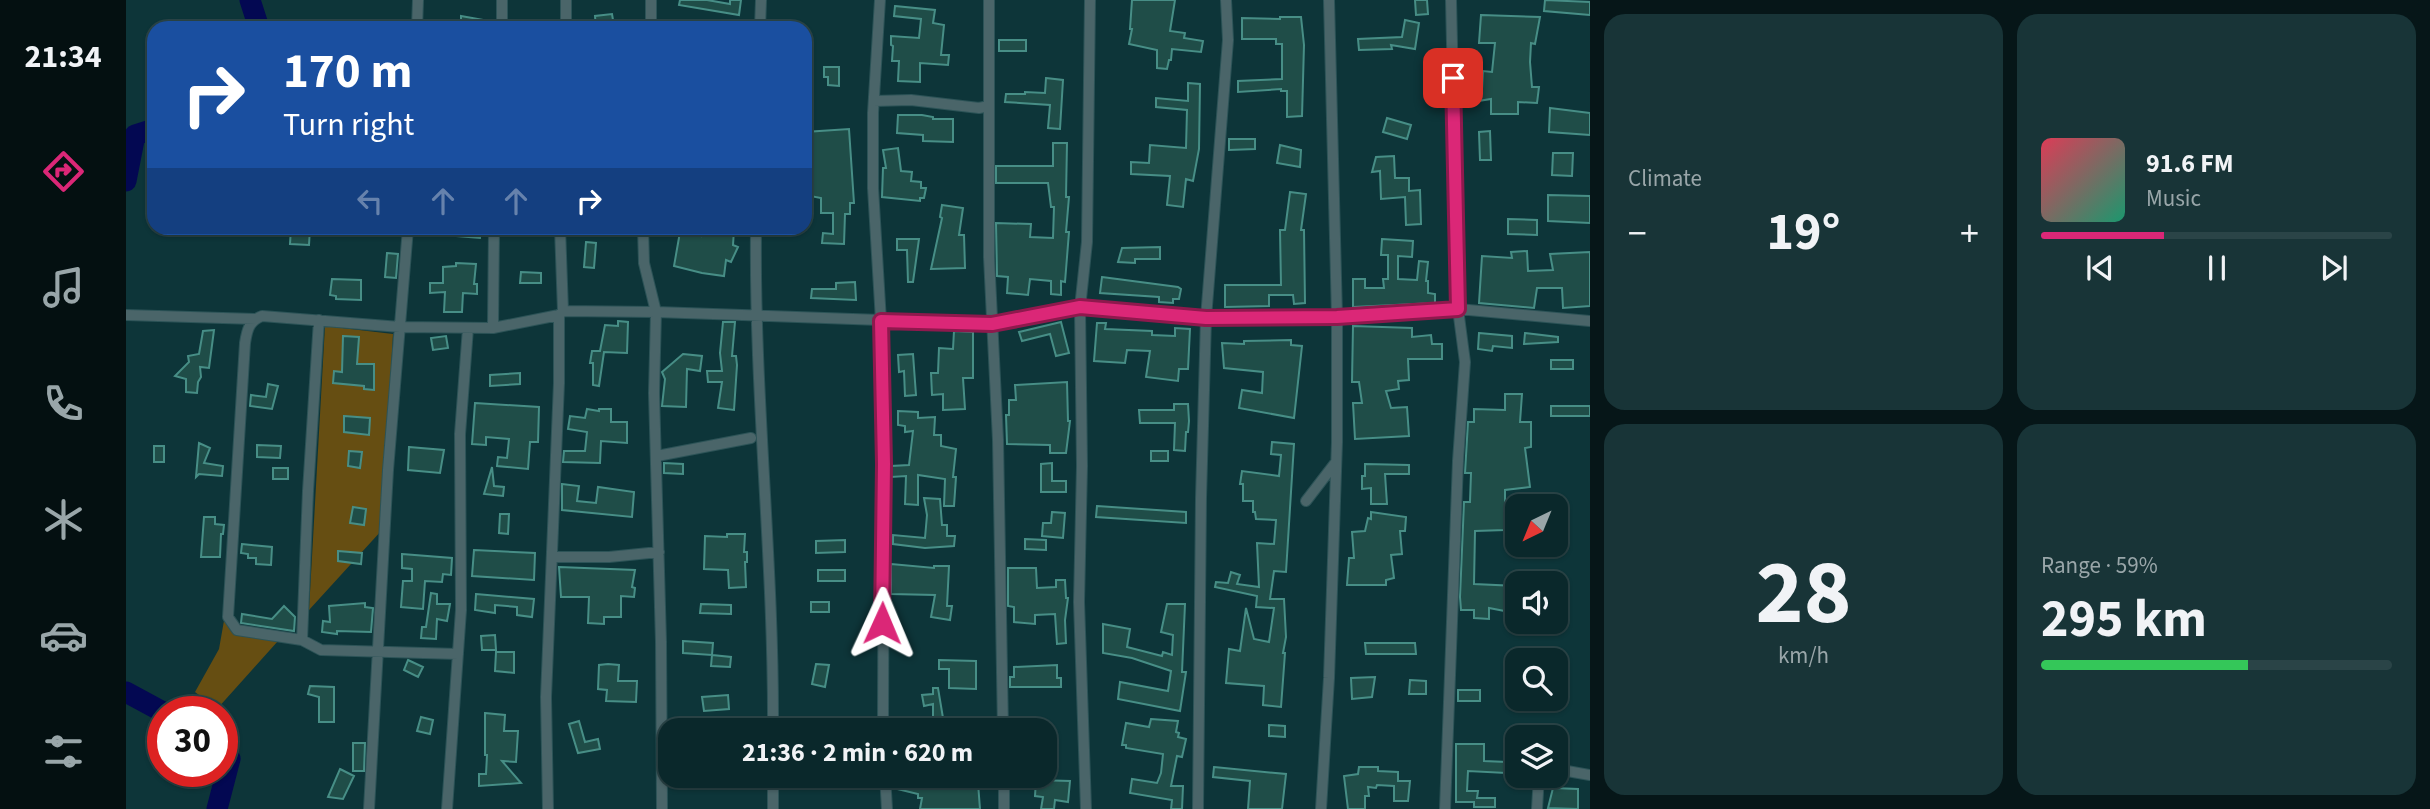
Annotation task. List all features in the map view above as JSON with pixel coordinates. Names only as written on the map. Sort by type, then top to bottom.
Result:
[{"type":"street","points":[[417,21],[418,0]]},
{"type":"street","points":[[502,0],[502,21]]},
{"type":"street","points":[[566,0],[566,21]]},
{"type":"street","points":[[651,0],[651,21]]},
{"type":"street","points":[[760,21],[761,0]]},
{"type":"street","points":[[880,0],[874,102],[873,188],[881,321],[884,464],[883,718]]},
{"type":"street","points":[[989,0],[989,257],[998,440],[1003,718]]},
{"type":"street","points":[[1086,809],[1079,602],[1082,466],[1080,307],[1087,242],[1090,0]]},
{"type":"street","points":[[1198,809],[1206,318],[1228,40],[1226,0]]},
{"type":"street","points":[[1321,809],[1329,678],[1336,462],[1337,317],[1329,0]]},
{"type":"street","points":[[1445,809],[1458,461],[1465,362],[1458,309],[1451,0]]},
{"type":"street","points":[[874,102],[911,100],[979,108],[989,106]]},
{"type":"street","points":[[369,809],[407,235]]},
{"type":"street","points":[[493,328],[494,235]]},
{"type":"street","points":[[548,809],[546,697],[559,383],[560,235]]},
{"type":"street","points":[[643,235],[644,263],[656,312],[654,393],[662,809]]},
{"type":"street","points":[[756,235],[755,315],[768,518],[773,718]]},
{"type":"street","points":[[126,315],[254,319],[262,316],[400,327],[468,328],[493,328],[561,313],[656,312],[992,324],[1080,307],[1206,318],[1337,317],[1458,309],[1590,321]]},
{"type":"street","points":[[254,319],[248,328],[245,343],[228,617],[237,629],[302,640],[321,650],[458,654]]},
{"type":"street","points":[[302,640],[319,320]]},
{"type":"street","points":[[447,809],[461,610],[460,434],[468,328]]},
{"type":"street","points":[[657,456],[751,438]]},
{"type":"street","points":[[1306,501],[1336,462]]},
{"type":"street","points":[[553,557],[609,557],[659,552]]},
{"type":"street","points":[[1568,771],[1590,775]]},
{"type":"street","points":[[773,788],[773,809]]},
{"type":"street","points":[[886,788],[887,809]]},
{"type":"street","points":[[1004,788],[1004,809]]},
{"type":"street","points":[[1537,809],[1538,788]]},
{"type":"shaded area","points":[[325,326],[393,334],[382,530],[309,610]]},
{"type":"shaded area","points":[[225,615],[239,630],[278,641],[229,696],[200,696],[195,692],[219,649]]},
{"type":"building","points":[[680,0],[707,0],[730,4],[730,0],[741,0],[739,15],[679,5]]},
{"type":"building","points":[[1132,0],[1175,0],[1170,31],[1185,33],[1184,38],[1203,41],[1201,52],[1172,49],[1167,69],[1157,68],[1157,50],[1129,44]]},
{"type":"building","points":[[1415,0],[1427,0],[1428,14],[1416,15]]},
{"type":"building","points":[[1545,0],[1590,2],[1590,15],[1544,11]]},
{"type":"building","points":[[895,6],[935,10],[933,23],[944,25],[941,55],[949,55],[948,65],[920,63],[920,82],[898,81],[899,61],[892,61],[891,36],[919,38],[921,19],[894,16]]},
{"type":"building","points":[[612,14],[613,21],[595,21],[595,16]]},
{"type":"building","points":[[1481,15],[1540,17],[1535,44],[1531,43],[1530,62],[1532,87],[1539,87],[1537,103],[1518,102],[1518,114],[1491,114],[1491,99],[1478,101],[1476,90],[1482,89],[1483,71],[1492,72],[1495,43],[1479,43]]},
{"type":"building","points":[[461,16],[489,21],[461,21]]},
{"type":"building","points":[[1301,17],[1304,45],[1302,116],[1287,117],[1287,91],[1281,89],[1238,92],[1238,81],[1282,79],[1282,44],[1276,44],[1276,39],[1242,39],[1242,18]]},
{"type":"building","points":[[1405,20],[1419,23],[1415,49],[1391,45],[1392,49],[1359,50],[1358,39],[1402,37]]},
{"type":"building","points":[[999,40],[1026,40],[1026,51],[999,51]]},
{"type":"building","points":[[824,67],[839,67],[839,86],[828,85],[828,77],[824,77]]},
{"type":"building","points":[[1046,78],[1063,80],[1060,129],[1048,128],[1050,105],[1005,102],[1006,94],[1045,93]]},
{"type":"building","points":[[1188,83],[1200,84],[1199,149],[1193,181],[1186,179],[1183,207],[1167,205],[1170,176],[1131,174],[1131,162],[1149,163],[1150,145],[1186,148],[1187,110],[1156,107],[1156,98],[1188,101]]},
{"type":"building","points":[[1550,108],[1590,113],[1590,135],[1549,132]]},
{"type":"building","points":[[898,115],[953,119],[953,142],[923,141],[923,135],[897,133]]},
{"type":"building","points":[[1387,118],[1411,125],[1407,139],[1383,132]]},
{"type":"building","points":[[849,129],[854,203],[850,203],[850,214],[845,214],[844,244],[822,243],[823,233],[833,234],[833,213],[821,213],[821,198],[812,196],[812,132]]},
{"type":"building","points":[[1490,131],[1491,160],[1480,160],[1479,132]]},
{"type":"building","points":[[1229,139],[1255,139],[1255,149],[1229,150]]},
{"type":"building","points":[[1053,143],[1067,143],[1066,197],[1069,197],[1066,232],[1069,232],[1065,282],[1061,281],[1061,295],[1051,294],[1051,281],[1030,279],[1028,295],[1007,293],[1008,277],[997,276],[996,223],[1031,224],[1030,237],[1053,238],[1054,207],[1051,207],[1048,183],[996,183],[996,166],[1053,166]]},
{"type":"building","points":[[1280,145],[1301,150],[1300,167],[1277,163]]},
{"type":"building","points":[[898,148],[901,171],[912,172],[911,181],[921,182],[921,188],[926,188],[924,198],[920,198],[920,201],[882,197],[883,168],[886,168],[883,150]]},
{"type":"building","points":[[1553,153],[1573,153],[1572,176],[1552,175]]},
{"type":"building","points":[[1394,156],[1395,178],[1409,178],[1409,191],[1420,190],[1421,224],[1406,225],[1405,197],[1381,199],[1380,171],[1372,172],[1376,157]]},
{"type":"building","points":[[1290,192],[1306,194],[1301,230],[1304,230],[1305,303],[1294,304],[1293,295],[1269,295],[1269,306],[1225,307],[1225,285],[1281,285],[1280,230],[1285,230]]},
{"type":"building","points":[[1548,195],[1590,196],[1590,223],[1548,221]]},
{"type":"building","points":[[942,205],[963,208],[959,235],[964,235],[965,268],[931,269],[942,218]]},
{"type":"building","points":[[1508,219],[1537,220],[1537,235],[1508,234]]},
{"type":"building","points":[[291,235],[310,235],[309,245],[290,244]]},
{"type":"building","points":[[457,235],[480,235],[480,238]]},
{"type":"building","points":[[679,235],[734,235],[733,245],[738,247],[731,262],[726,260],[724,276],[674,266]]},
{"type":"building","points":[[897,239],[919,239],[913,282],[908,282],[907,250],[897,250]]},
{"type":"building","points":[[1382,239],[1413,241],[1412,257],[1398,256],[1398,279],[1417,280],[1419,261],[1428,262],[1428,293],[1435,294],[1435,303],[1353,307],[1353,279],[1365,279],[1365,288],[1384,288],[1383,279],[1388,279],[1388,255],[1381,255]]},
{"type":"building","points":[[586,242],[596,243],[594,268],[584,267]]},
{"type":"building","points":[[1160,247],[1160,259],[1135,259],[1135,263],[1118,262],[1122,248]]},
{"type":"building","points":[[1527,251],[1528,271],[1553,270],[1550,254],[1590,252],[1590,306],[1563,308],[1562,288],[1537,288],[1534,308],[1479,303],[1482,256],[1512,258],[1511,252]]},
{"type":"building","points":[[387,253],[398,254],[396,278],[385,277]]},
{"type":"building","points":[[456,263],[476,264],[474,284],[477,284],[477,294],[463,293],[462,312],[444,312],[445,292],[430,293],[430,283],[443,283],[443,267],[456,266]]},
{"type":"building","points":[[521,272],[541,273],[541,283],[520,283]]},
{"type":"building","points":[[1102,277],[1178,287],[1181,289],[1179,299],[1173,299],[1173,303],[1159,302],[1159,297],[1100,293]]},
{"type":"building","points":[[332,279],[361,280],[361,300],[336,299],[336,296],[330,295]]},
{"type":"building","points":[[855,282],[856,300],[811,298],[812,289],[836,289],[836,283]]},
{"type":"building","points":[[618,321],[628,322],[627,353],[604,352],[599,386],[593,385],[593,363],[590,363],[592,351],[600,351],[605,325],[618,326]]},
{"type":"building","points":[[723,322],[735,322],[732,356],[736,356],[737,365],[734,410],[718,408],[722,382],[708,382],[707,371],[722,371],[720,353]]},
{"type":"building","points":[[1061,322],[1069,353],[1056,356],[1050,334],[1022,341],[1019,332]]},
{"type":"building","points":[[1097,323],[1106,323],[1105,329],[1152,331],[1152,335],[1175,336],[1175,328],[1190,329],[1188,369],[1179,369],[1178,381],[1146,377],[1150,351],[1127,350],[1125,363],[1094,361]]},
{"type":"building","points":[[1353,326],[1412,328],[1412,337],[1431,335],[1432,344],[1442,344],[1442,359],[1408,359],[1409,380],[1398,381],[1399,389],[1386,391],[1391,408],[1407,407],[1409,436],[1355,439],[1353,403],[1362,403],[1359,382],[1352,382]]},
{"type":"building","points":[[214,330],[209,368],[200,367],[201,377],[197,393],[186,392],[186,379],[175,376],[189,362],[188,356],[199,354],[203,331]]},
{"type":"building","points":[[954,331],[973,332],[973,378],[963,378],[965,409],[943,410],[943,394],[932,395],[931,373],[938,373],[939,348],[953,349]]},
{"type":"building","points":[[1479,333],[1512,336],[1512,348],[1493,346],[1492,351],[1478,349]]},
{"type":"building","points":[[1525,333],[1558,337],[1558,342],[1524,344]]},
{"type":"building","points":[[343,336],[359,337],[357,364],[374,364],[374,390],[364,389],[364,386],[333,383],[334,371],[342,372]]},
{"type":"building","points":[[446,336],[448,348],[433,350],[431,338]]},
{"type":"building","points":[[1291,340],[1291,345],[1302,346],[1294,418],[1239,408],[1242,390],[1262,393],[1263,372],[1224,368],[1222,343]]},
{"type":"building","points":[[683,354],[702,356],[700,371],[687,369],[686,407],[662,406],[665,379],[662,372]]},
{"type":"building","points":[[913,354],[916,395],[905,396],[904,371],[899,372],[898,355]]},
{"type":"building","points":[[1551,360],[1573,360],[1573,369],[1551,369]]},
{"type":"building","points":[[520,373],[520,384],[490,386],[490,375]]},
{"type":"building","points":[[1067,382],[1070,421],[1066,453],[1050,453],[1050,445],[1007,444],[1006,415],[1009,415],[1009,400],[1016,400],[1015,385]]},
{"type":"building","points":[[268,384],[278,386],[272,409],[250,406],[251,395],[266,397]]},
{"type":"building","points":[[1505,394],[1522,394],[1520,422],[1531,422],[1531,447],[1525,448],[1530,487],[1505,490],[1505,530],[1475,531],[1474,584],[1505,585],[1505,611],[1489,608],[1489,619],[1474,618],[1474,610],[1461,610],[1460,597],[1464,502],[1470,502],[1471,473],[1465,473],[1468,422],[1474,422],[1474,409],[1505,410]]},
{"type":"building","points":[[475,403],[539,407],[538,442],[530,442],[528,469],[497,466],[498,457],[507,458],[509,439],[486,437],[486,445],[472,444]]},
{"type":"building","points":[[1174,404],[1188,404],[1185,451],[1174,450],[1175,423],[1140,423],[1139,410],[1174,410]]},
{"type":"building","points":[[1551,406],[1590,406],[1590,416],[1551,416]]},
{"type":"building","points":[[587,409],[611,409],[611,422],[627,422],[627,443],[601,441],[600,463],[563,462],[564,451],[585,451],[587,432],[568,429],[570,416],[585,418]]},
{"type":"building","points":[[898,411],[918,412],[918,418],[935,417],[934,435],[941,435],[941,446],[956,449],[954,506],[944,506],[945,479],[918,475],[918,505],[905,504],[906,476],[891,477],[891,466],[909,465],[913,431],[905,432],[905,426],[898,425]]},
{"type":"building","points":[[344,416],[370,418],[369,435],[344,432]]},
{"type":"building","points":[[1272,442],[1294,444],[1286,572],[1274,571],[1270,599],[1284,599],[1286,637],[1281,707],[1263,705],[1264,686],[1226,683],[1229,649],[1240,651],[1246,608],[1254,639],[1269,642],[1274,608],[1256,607],[1257,596],[1215,587],[1216,582],[1228,583],[1231,572],[1240,575],[1237,584],[1259,587],[1257,543],[1274,544],[1276,520],[1256,519],[1253,501],[1243,501],[1243,484],[1240,484],[1242,471],[1279,476],[1281,455],[1271,454]]},
{"type":"building","points":[[199,443],[210,448],[204,463],[223,466],[222,476],[199,474],[196,477]]},
{"type":"building","points":[[257,445],[281,446],[280,458],[257,457]]},
{"type":"building","points":[[154,446],[164,446],[164,462],[154,462]]},
{"type":"building","points":[[409,447],[444,450],[440,473],[408,470]]},
{"type":"building","points":[[349,451],[362,452],[360,468],[348,466]]},
{"type":"building","points":[[1151,451],[1168,451],[1168,461],[1151,461]]},
{"type":"building","points":[[664,463],[683,464],[683,474],[664,473]]},
{"type":"building","points":[[1052,463],[1052,481],[1066,481],[1066,492],[1041,492],[1041,464]]},
{"type":"building","points":[[1365,464],[1409,465],[1409,474],[1385,474],[1387,504],[1371,504],[1371,488],[1362,489]]},
{"type":"building","points":[[492,467],[494,486],[504,487],[503,496],[484,494]]},
{"type":"building","points":[[273,468],[288,468],[288,479],[273,479]]},
{"type":"building","points":[[562,484],[579,486],[577,501],[596,503],[598,487],[634,492],[632,517],[562,510]]},
{"type":"building","points":[[924,498],[940,499],[942,525],[947,525],[947,536],[955,536],[954,546],[925,548],[893,544],[893,535],[925,538],[927,515]]},
{"type":"building","points":[[1097,506],[1186,512],[1186,523],[1096,517]]},
{"type":"building","points":[[353,507],[366,509],[364,525],[350,523]]},
{"type":"building","points":[[1052,512],[1065,513],[1063,538],[1042,536],[1043,523],[1051,523]]},
{"type":"building","points":[[1371,512],[1406,517],[1405,531],[1400,531],[1402,554],[1391,555],[1394,578],[1386,580],[1386,585],[1347,585],[1349,558],[1354,558],[1352,532],[1365,531],[1368,518],[1371,519]]},
{"type":"building","points":[[500,514],[509,514],[508,534],[499,533]]},
{"type":"building","points":[[204,517],[215,517],[215,524],[224,525],[220,557],[201,557]]},
{"type":"building","points":[[727,534],[745,534],[746,587],[729,588],[728,570],[704,569],[705,536],[727,537]]},
{"type":"building","points":[[1025,539],[1046,540],[1046,550],[1025,549]]},
{"type":"building","points":[[845,540],[845,552],[816,553],[816,541]]},
{"type":"building","points":[[242,544],[272,547],[271,565],[256,564],[256,558],[248,558],[248,554],[241,553]]},
{"type":"building","points":[[474,550],[535,553],[534,580],[472,576]]},
{"type":"building","points":[[338,551],[362,553],[361,564],[338,561]]},
{"type":"building","points":[[402,554],[452,558],[451,575],[443,574],[442,582],[425,581],[423,609],[401,607],[403,581],[412,581],[412,569],[402,568]]},
{"type":"building","points":[[891,564],[934,568],[949,566],[947,606],[952,606],[950,620],[931,617],[935,595],[891,594]]},
{"type":"building","points":[[559,567],[635,570],[632,587],[635,588],[634,597],[621,596],[621,617],[604,617],[604,624],[588,623],[589,597],[561,597]]},
{"type":"building","points":[[1008,568],[1036,568],[1037,588],[1056,587],[1056,580],[1065,580],[1068,598],[1066,643],[1057,644],[1055,614],[1035,615],[1035,624],[1014,622],[1014,607],[1008,606]]},
{"type":"building","points":[[818,570],[845,570],[845,581],[818,581]]},
{"type":"building","points":[[431,593],[437,594],[437,604],[450,604],[447,621],[437,619],[436,639],[421,638],[422,627],[426,627]]},
{"type":"building","points":[[476,594],[534,599],[532,617],[517,615],[517,607],[495,605],[495,613],[475,610]]},
{"type":"building","points":[[811,602],[829,602],[829,612],[811,612]]},
{"type":"building","points":[[365,603],[365,607],[373,608],[371,632],[322,632],[323,621],[330,622],[329,606]]},
{"type":"building","points":[[701,604],[731,605],[731,614],[700,613]]},
{"type":"building","points":[[1167,604],[1185,604],[1182,672],[1186,672],[1180,711],[1118,699],[1120,682],[1168,691],[1171,671],[1132,658],[1103,653],[1103,624],[1130,629],[1127,647],[1162,656],[1163,652],[1172,655],[1173,635],[1161,632]]},
{"type":"building","points":[[284,606],[295,617],[294,631],[241,623],[242,614],[272,619]]},
{"type":"building","points":[[495,635],[496,650],[482,650],[481,636]]},
{"type":"building","points":[[683,641],[713,643],[712,655],[683,653]]},
{"type":"building","points":[[1365,643],[1415,643],[1416,654],[1366,654]]},
{"type":"building","points":[[496,652],[514,652],[514,673],[495,671]]},
{"type":"building","points":[[712,655],[731,657],[730,667],[711,666]]},
{"type":"building","points":[[408,660],[423,667],[418,677],[404,670]]},
{"type":"building","points":[[939,660],[976,661],[976,689],[949,688],[949,669],[939,669]]},
{"type":"building","points":[[816,664],[829,665],[825,687],[812,684]]},
{"type":"building","points":[[599,665],[619,665],[618,681],[637,681],[636,702],[606,701],[607,690],[598,689]]},
{"type":"building","points":[[1057,665],[1057,678],[1061,678],[1061,687],[1010,687],[1014,667]]},
{"type":"building","points":[[1375,677],[1372,697],[1352,699],[1351,678]]},
{"type":"building","points":[[1410,680],[1426,681],[1426,694],[1409,694]]},
{"type":"building","points":[[310,686],[334,687],[334,722],[319,722],[319,697],[308,694]]},
{"type":"building","points":[[933,688],[938,688],[943,718],[933,718],[933,704],[924,706],[922,695],[933,694]]},
{"type":"building","points":[[1458,690],[1480,690],[1480,701],[1458,701]]},
{"type":"building","points":[[728,695],[729,709],[704,711],[702,697]]},
{"type":"building","points":[[485,713],[505,715],[504,731],[518,731],[516,762],[502,761],[521,783],[479,786],[479,774],[486,774]]},
{"type":"building","points":[[421,717],[433,720],[430,734],[417,731]]},
{"type":"building","points":[[1151,719],[1178,721],[1178,737],[1186,739],[1182,757],[1177,756],[1171,786],[1183,786],[1182,809],[1171,809],[1172,800],[1130,793],[1132,779],[1157,783],[1161,773],[1163,754],[1122,745],[1126,723],[1149,727]]},
{"type":"building","points":[[579,721],[585,742],[598,739],[600,749],[578,753],[569,724]]},
{"type":"building","points":[[1269,725],[1285,726],[1285,737],[1269,736]]},
{"type":"building","points":[[353,743],[365,743],[364,771],[353,771]]},
{"type":"building","points":[[1456,744],[1484,744],[1484,761],[1505,762],[1505,773],[1468,771],[1467,791],[1478,791],[1477,798],[1495,798],[1495,807],[1474,807],[1474,802],[1456,802]]},
{"type":"building","points":[[1214,767],[1286,774],[1282,809],[1248,809],[1250,781],[1213,777]]},
{"type":"building","points":[[1359,767],[1378,767],[1378,771],[1398,772],[1398,781],[1410,781],[1408,801],[1394,801],[1394,786],[1377,785],[1376,788],[1368,787],[1369,796],[1365,796],[1365,809],[1348,809],[1344,776],[1358,774]]},
{"type":"building","points":[[340,769],[354,776],[343,799],[328,797]]},
{"type":"building","points":[[1057,781],[1070,781],[1068,802],[1055,800],[1054,809],[1041,809],[1043,797],[1035,796],[1036,788],[1057,788]]},
{"type":"building","points":[[893,788],[978,788],[980,809],[920,809],[922,798],[918,798],[918,794]]},
{"type":"building","points":[[1553,788],[1578,789],[1578,809],[1548,808]]},
{"type":"waterway","points":[[250,0],[257,21]]},
{"type":"waterway","points":[[126,181],[135,135],[147,131]]},
{"type":"waterway","points":[[126,692],[147,703]]},
{"type":"waterway","points":[[217,809],[223,787]]},
{"type":"route","points":[[882,623],[884,464],[881,321],[992,324],[1080,307],[1206,318],[1337,317],[1458,309],[1453,78]]}]
